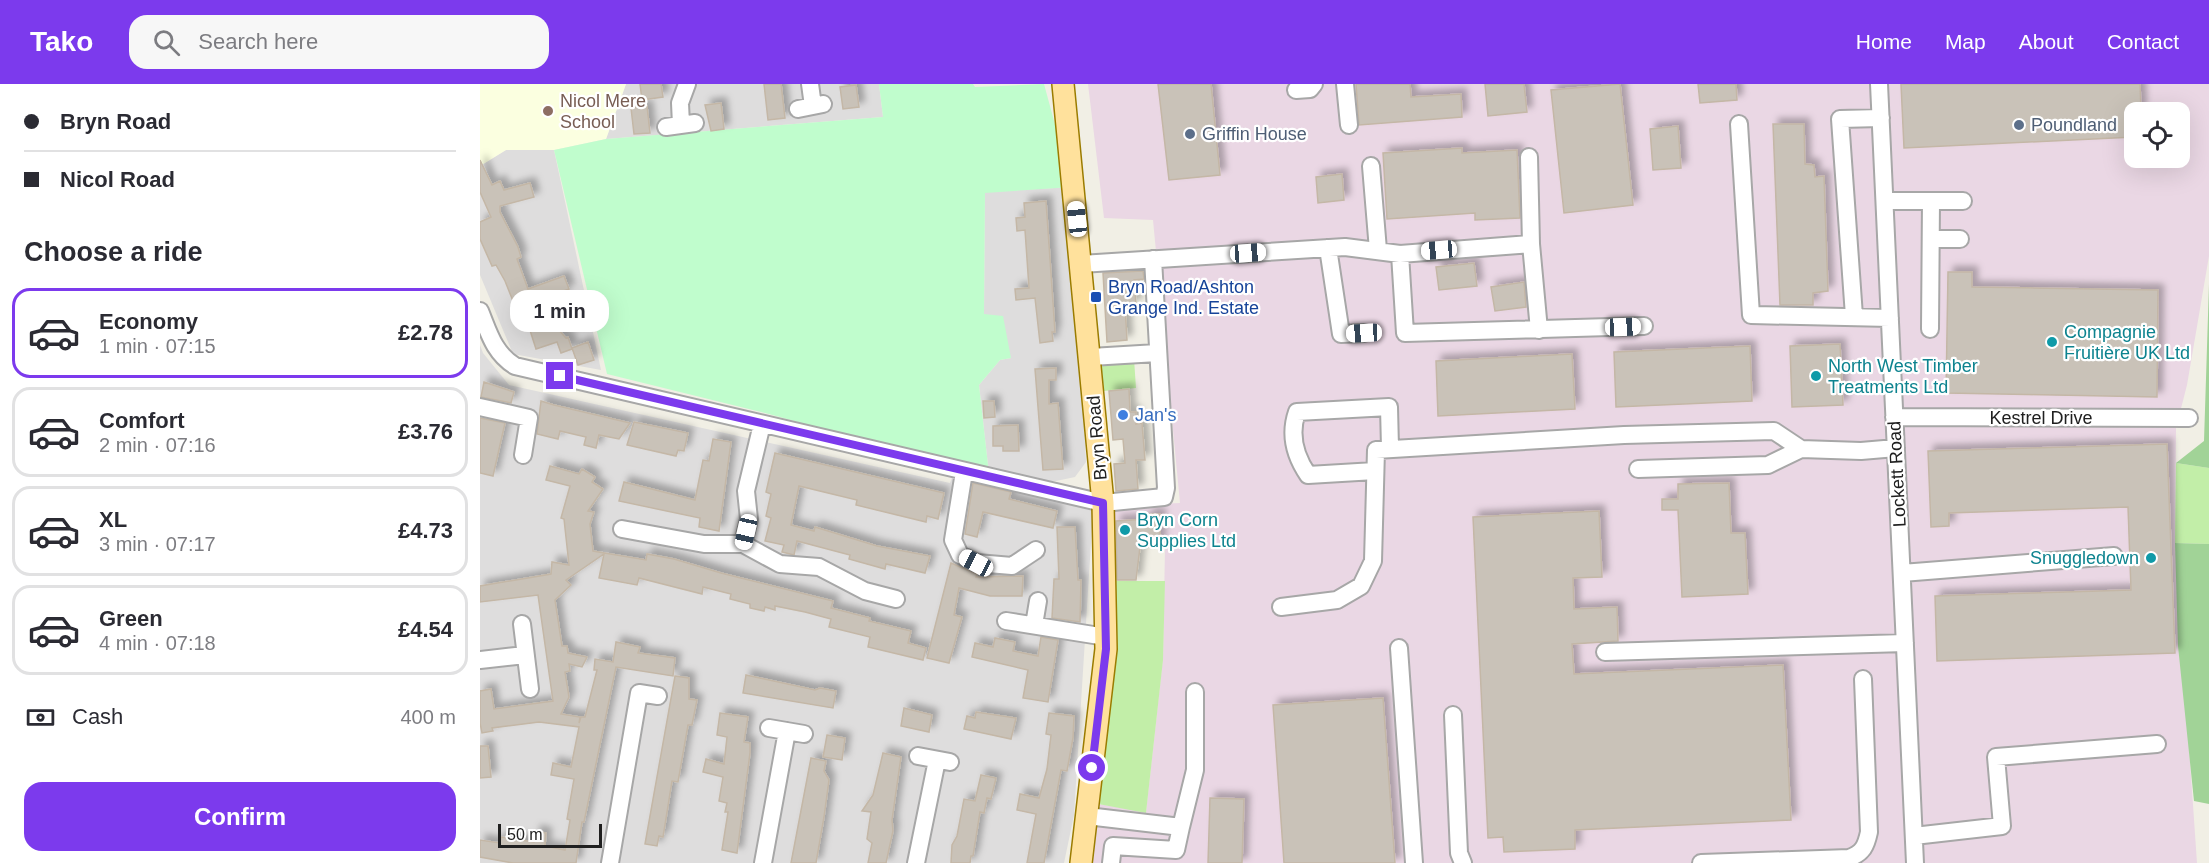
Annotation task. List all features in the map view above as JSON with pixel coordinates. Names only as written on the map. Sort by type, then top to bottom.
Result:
[{"type":"main road","name":"Bryn Road","points":[[1063,84],[1103,503],[1106,637],[1081,863]]},
{"type":"street","points":[[680,125],[680,104],[687,84]]},
{"type":"street","points":[[810,84],[811,106]]},
{"type":"street","points":[[1296,90],[1310,89],[1314,84]]},
{"type":"street","points":[[1345,84],[1349,125]]},
{"type":"street","name":"Lockett Road","points":[[1879,84],[1915,863]]},
{"type":"street","points":[[1854,316],[1840,119],[1881,118]]},
{"type":"street","points":[[1739,124],[1751,315],[1890,318]]},
{"type":"street","points":[[1529,157],[1531,244],[1539,330]]},
{"type":"street","points":[[1371,166],[1378,250]]},
{"type":"street","points":[[1884,201],[1963,201]]},
{"type":"street","points":[[1930,329],[1931,201]]},
{"type":"street","points":[[1931,239],[1960,239]]},
{"type":"street","points":[[1081,264],[1328,248],[1378,250],[1400,254],[1531,244]]},
{"type":"street","points":[[1328,248],[1341,334],[1364,333]]},
{"type":"street","points":[[1400,254],[1405,333],[1644,326]]},
{"type":"street","points":[[480,311],[493,344],[502,358],[515,366],[964,472],[1031,484],[1103,503],[1164,497],[1153,259]]},
{"type":"street","points":[[1090,357],[1157,353]]},
{"type":"street","points":[[480,407],[529,418],[523,455]]},
{"type":"street","points":[[1375,471],[1308,475],[1297,458],[1292,425],[1297,412],[1389,407],[1390,448]]},
{"type":"street","name":"Kestrel Drive","points":[[1894,417],[2188,418]]},
{"type":"street","points":[[743,544],[748,519],[746,491],[762,424]]},
{"type":"street","points":[[1281,607],[1337,600],[1361,586],[1373,561],[1376,450],[1624,435],[1774,431],[1801,449]]},
{"type":"street","points":[[1638,469],[1768,465],[1801,449],[1861,451],[1896,448]]},
{"type":"street","points":[[964,472],[953,540],[960,555],[976,563],[1012,566],[1036,550]]},
{"type":"street","points":[[619,530],[704,544],[743,544],[780,564],[819,567],[865,591],[897,599]]},
{"type":"street","points":[[1902,573],[2114,556]]},
{"type":"street","points":[[1034,625],[1038,601]]},
{"type":"street","points":[[1006,621],[1106,637]]},
{"type":"street","points":[[522,624],[530,689]]},
{"type":"street","points":[[1605,652],[1905,644]]},
{"type":"street","points":[[1399,648],[1414,863]]},
{"type":"street","points":[[480,660],[525,655]]},
{"type":"street","points":[[1701,863],[1849,858],[1859,854],[1866,845],[1869,832],[1863,679]]},
{"type":"street","points":[[1111,863],[1113,846],[1176,850],[1195,770],[1195,692]]},
{"type":"street","points":[[610,863],[639,693],[658,696]]},
{"type":"street","points":[[1453,715],[1459,853],[1463,863]]},
{"type":"street","points":[[769,728],[804,734]]},
{"type":"street","points":[[763,863],[787,731]]},
{"type":"street","points":[[1914,836],[2002,826],[1996,757],[2157,744]]},
{"type":"street","points":[[916,863],[943,761],[918,756]]},
{"type":"street","points":[[1087,816],[1180,827]]},
{"type":"shaded area","name":"Nicol Mere School","points":[[480,84],[626,84],[606,139],[554,150],[506,150],[480,166]]},
{"type":"shaded area","points":[[626,84],[879,84],[883,117],[606,139]]},
{"type":"shaded area","points":[[1088,84],[2209,84],[2209,256],[2187,385],[2176,428],[2175,543],[2197,863],[1086,863],[1099,804],[1146,812],[1163,658],[1165,548],[1113,547],[1112,506],[1180,503],[1153,220],[1104,218]]},
{"type":"shaded area","points":[[506,150],[554,150],[601,370],[513,354],[480,275],[480,166]]},
{"type":"shaded area","points":[[1072,187],[1086,462],[1075,477],[1056,481],[1030,481],[989,474],[979,385],[1000,360],[1011,358],[984,315],[985,192]]},
{"type":"shaded area","points":[[480,345],[483,353],[509,385],[950,483],[954,472],[1093,511],[1074,815],[1064,863],[480,863]]},
{"type":"green space","points":[[879,84],[973,84],[975,87],[1044,84],[1072,187],[985,193],[984,314],[1003,316],[1011,358],[1000,360],[979,385],[989,474],[765,413],[607,374],[554,150],[606,139],[883,117]]},
{"type":"green space","points":[[2209,284],[2209,468],[2176,463],[2204,441]]},
{"type":"green space","points":[[1134,359],[1136,388],[1104,391],[1101,362]]},
{"type":"green space","points":[[2176,463],[2209,468],[2209,544],[2175,543]]},
{"type":"green space","points":[[2175,543],[2209,544],[2209,804],[2194,801],[2178,646]]},
{"type":"green space","points":[[1110,581],[1165,581],[1163,660],[1146,813],[1093,803]]},
{"type":"building","points":[[640,84],[661,84],[663,97],[642,100]]},
{"type":"building","points":[[764,84],[781,84],[785,118],[768,120]]},
{"type":"building","name":"Griffin House","points":[[1158,84],[1211,84],[1220,175],[1169,180]]},
{"type":"building","points":[[1356,84],[1410,84],[1411,97],[1461,94],[1462,117],[1359,125]]},
{"type":"building","points":[[1485,84],[1524,84],[1527,112],[1488,116]]},
{"type":"building","points":[[1620,84],[1633,205],[1564,213],[1551,90]]},
{"type":"building","points":[[1698,84],[1736,84],[1737,100],[1700,103]]},
{"type":"building","name":"Poundland","points":[[1901,84],[2140,84],[2141,102],[2124,102],[2124,137],[1904,148]]},
{"type":"building","points":[[856,85],[859,107],[843,109],[840,87]]},
{"type":"building","points":[[721,103],[724,129],[711,131],[705,105]]},
{"type":"building","points":[[647,106],[650,133],[634,134],[631,108]]},
{"type":"building","points":[[1773,124],[1804,124],[1805,164],[1814,165],[1815,177],[1824,176],[1828,291],[1813,293],[1813,305],[1780,305]]},
{"type":"building","points":[[1678,126],[1681,168],[1653,170],[1650,129]]},
{"type":"building","points":[[1462,148],[1462,153],[1517,150],[1520,218],[1475,220],[1475,213],[1387,219],[1383,153]]},
{"type":"building","points":[[480,160],[492,185],[500,181],[504,190],[530,183],[534,197],[500,206],[500,212],[518,247],[521,257],[517,259],[528,289],[564,276],[569,289],[561,292],[563,298],[543,304],[551,328],[550,320],[566,338],[568,337],[572,349],[561,353],[557,342],[536,349],[528,324],[523,326],[505,281],[496,265],[492,266],[480,239],[480,222],[491,217],[480,192]]},
{"type":"building","points":[[1342,174],[1344,200],[1318,203],[1316,177]]},
{"type":"building","points":[[1046,201],[1055,332],[1052,332],[1053,341],[1040,343],[1035,298],[1016,300],[1015,289],[1029,288],[1025,230],[1017,231],[1016,218],[1025,217],[1024,203]]},
{"type":"building","points":[[1474,263],[1477,286],[1439,290],[1436,267]]},
{"type":"building","points":[[1143,271],[1144,279],[1134,280],[1136,304],[1125,305],[1127,340],[1107,342],[1103,273]]},
{"type":"building","name":"Compagnie Fruitière UK Ltd","points":[[1948,272],[1972,272],[1972,287],[2158,290],[2157,397],[1946,393]]},
{"type":"building","points":[[1524,282],[1526,307],[1495,311],[1491,287]]},
{"type":"building","points":[[588,342],[594,360],[578,365],[572,348]]},
{"type":"building","name":"North West Timber Treatments Ltd","points":[[1840,344],[1843,405],[1792,407],[1790,346]]},
{"type":"building","points":[[1750,346],[1752,401],[1616,407],[1614,352]]},
{"type":"building","points":[[1572,354],[1575,409],[1438,416],[1436,361]]},
{"type":"building","points":[[1056,368],[1056,380],[1049,380],[1049,404],[1058,403],[1063,469],[1043,470],[1035,369]]},
{"type":"building","points":[[484,382],[514,392],[511,403],[481,397]]},
{"type":"building","points":[[1129,389],[1130,412],[1136,412],[1136,424],[1142,423],[1145,460],[1136,460],[1138,489],[1116,491],[1114,464],[1125,463],[1123,439],[1113,440],[1109,391]]},
{"type":"building","points":[[541,401],[630,423],[619,439],[599,435],[596,448],[584,445],[586,437],[560,431],[558,439],[537,434]]},
{"type":"building","points":[[983,401],[994,401],[995,417],[984,418]]},
{"type":"building","points":[[480,418],[505,423],[493,476],[480,473]]},
{"type":"building","points":[[634,422],[688,433],[684,451],[678,450],[676,456],[627,445]]},
{"type":"building","points":[[1018,425],[1019,451],[1003,451],[1003,446],[993,446],[993,426]]},
{"type":"building","points":[[713,439],[731,442],[719,531],[699,527],[700,518],[619,501],[624,482],[695,500],[703,460],[709,461]]},
{"type":"building","name":"Snuggledown","points":[[2167,444],[2175,653],[1937,661],[1935,596],[2131,590],[2128,507],[1949,513],[1949,526],[1931,527],[1928,451]]},
{"type":"building","points":[[775,453],[944,493],[938,519],[927,516],[926,522],[856,505],[857,500],[799,486],[791,525],[814,531],[815,527],[877,546],[930,556],[925,573],[886,564],[885,569],[849,559],[850,555],[797,541],[794,555],[782,552],[784,545],[765,541],[771,518],[766,516],[771,494],[766,492]]},
{"type":"building","points":[[550,466],[579,474],[582,469],[595,477],[592,482],[603,489],[588,511],[594,512],[590,524],[593,551],[646,560],[647,554],[674,559],[833,601],[831,608],[870,618],[869,621],[911,631],[908,643],[926,648],[923,660],[868,647],[870,637],[829,627],[831,619],[805,612],[775,606],[775,610],[765,607],[764,611],[750,608],[750,604],[730,599],[731,594],[703,587],[702,594],[639,578],[637,585],[599,578],[604,554],[566,580],[571,585],[555,600],[562,646],[567,646],[568,653],[587,657],[582,667],[569,664],[570,671],[565,672],[569,697],[561,714],[580,717],[579,723],[581,717],[585,717],[597,670],[594,670],[595,659],[613,662],[616,642],[640,647],[638,653],[675,658],[673,676],[616,667],[584,822],[582,822],[576,863],[513,863],[480,857],[480,840],[500,843],[501,837],[534,842],[535,831],[546,833],[545,846],[565,850],[570,820],[567,819],[574,779],[551,775],[553,763],[571,767],[579,727],[539,722],[492,728],[493,731],[482,733],[480,723],[480,691],[491,689],[494,709],[553,701],[538,595],[480,602],[480,586],[551,574],[552,562],[569,565],[564,519],[561,518],[570,486],[546,480]]},
{"type":"building","points":[[973,483],[1011,492],[1009,499],[1057,511],[1053,528],[983,512],[977,537],[965,534]]},
{"type":"building","points":[[1729,483],[1731,533],[1745,533],[1748,594],[1682,597],[1678,510],[1662,510],[1662,499],[1678,499],[1678,484]]},
{"type":"building","points":[[1599,511],[1602,577],[1573,578],[1574,609],[1617,607],[1618,641],[1572,644],[1574,674],[1783,665],[1791,820],[1575,830],[1575,849],[1504,852],[1503,837],[1488,838],[1473,517]]},
{"type":"building","points":[[1148,514],[1160,514],[1160,547],[1140,547],[1136,580],[1117,580],[1116,521],[1148,519]]},
{"type":"building","points":[[1057,527],[1075,527],[1078,580],[1081,580],[1080,622],[1052,618],[1054,579],[1059,579]]},
{"type":"building","points":[[951,563],[977,574],[976,577],[1023,576],[1022,596],[990,596],[959,588],[954,615],[962,617],[949,663],[927,658]]},
{"type":"building","points":[[1041,637],[1058,640],[1048,702],[1023,698],[1028,670],[972,657],[975,643],[993,647],[995,638],[1015,642],[1013,651],[1038,656]]},
{"type":"building","points":[[746,675],[815,690],[820,688],[836,691],[833,708],[743,693]]},
{"type":"building","points":[[675,676],[689,678],[689,699],[697,700],[692,725],[688,725],[678,782],[672,781],[663,837],[659,836],[657,846],[645,844]]},
{"type":"building","points":[[1383,698],[1395,863],[1284,863],[1273,705]]},
{"type":"building","points":[[904,708],[932,715],[929,732],[901,726]]},
{"type":"building","points":[[976,712],[1016,718],[1011,739],[964,729],[967,716],[975,718]]},
{"type":"building","points":[[720,713],[748,717],[744,742],[750,743],[750,753],[737,853],[722,850],[728,812],[725,812],[727,803],[719,801],[723,777],[703,772],[706,759],[724,764],[727,737],[717,735]]},
{"type":"building","points":[[1049,713],[1074,716],[1073,738],[1067,771],[1061,770],[1044,863],[1027,863],[1036,814],[1017,810],[1020,794],[1039,798],[1047,769],[1051,735],[1046,734]]},
{"type":"building","points":[[827,735],[845,738],[842,760],[823,757]]},
{"type":"building","points":[[480,746],[488,746],[491,777],[480,778]]},
{"type":"building","points":[[883,753],[901,757],[892,820],[893,831],[886,863],[868,863],[872,843],[867,839],[871,812],[862,811],[873,795]]},
{"type":"building","points":[[811,758],[826,761],[824,771],[829,780],[816,863],[791,863]]},
{"type":"building","points":[[981,775],[996,778],[991,799],[987,798],[984,813],[980,812],[973,856],[971,856],[970,863],[951,863],[952,845],[957,836],[964,799],[975,801]]},
{"type":"building","points":[[1210,798],[1244,799],[1242,863],[1208,863]]},
{"type":"place","name":"Nicol Mere School","points":[[548,111]]},
{"type":"place","name":"Poundland","points":[[2019,125]]},
{"type":"place","name":"Griffin House","points":[[1190,134]]},
{"type":"place","name":"Bryn Road/Ashton Grange Ind. Estate","points":[[1096,297]]},
{"type":"place","name":"Compagnie Fruitière UK Ltd","points":[[2052,342]]},
{"type":"place","name":"North West Timber Treatments Ltd","points":[[1816,376]]},
{"type":"place","name":"Jan's","points":[[1123,415]]},
{"type":"place","name":"Bryn Corn Supplies Ltd","points":[[1125,530]]},
{"type":"place","name":"Snuggledown","points":[[2151,558]]},
{"type":"route","points":[[560,376],[964,472],[1031,484],[1103,503],[1106,649],[1092,768]]}]
